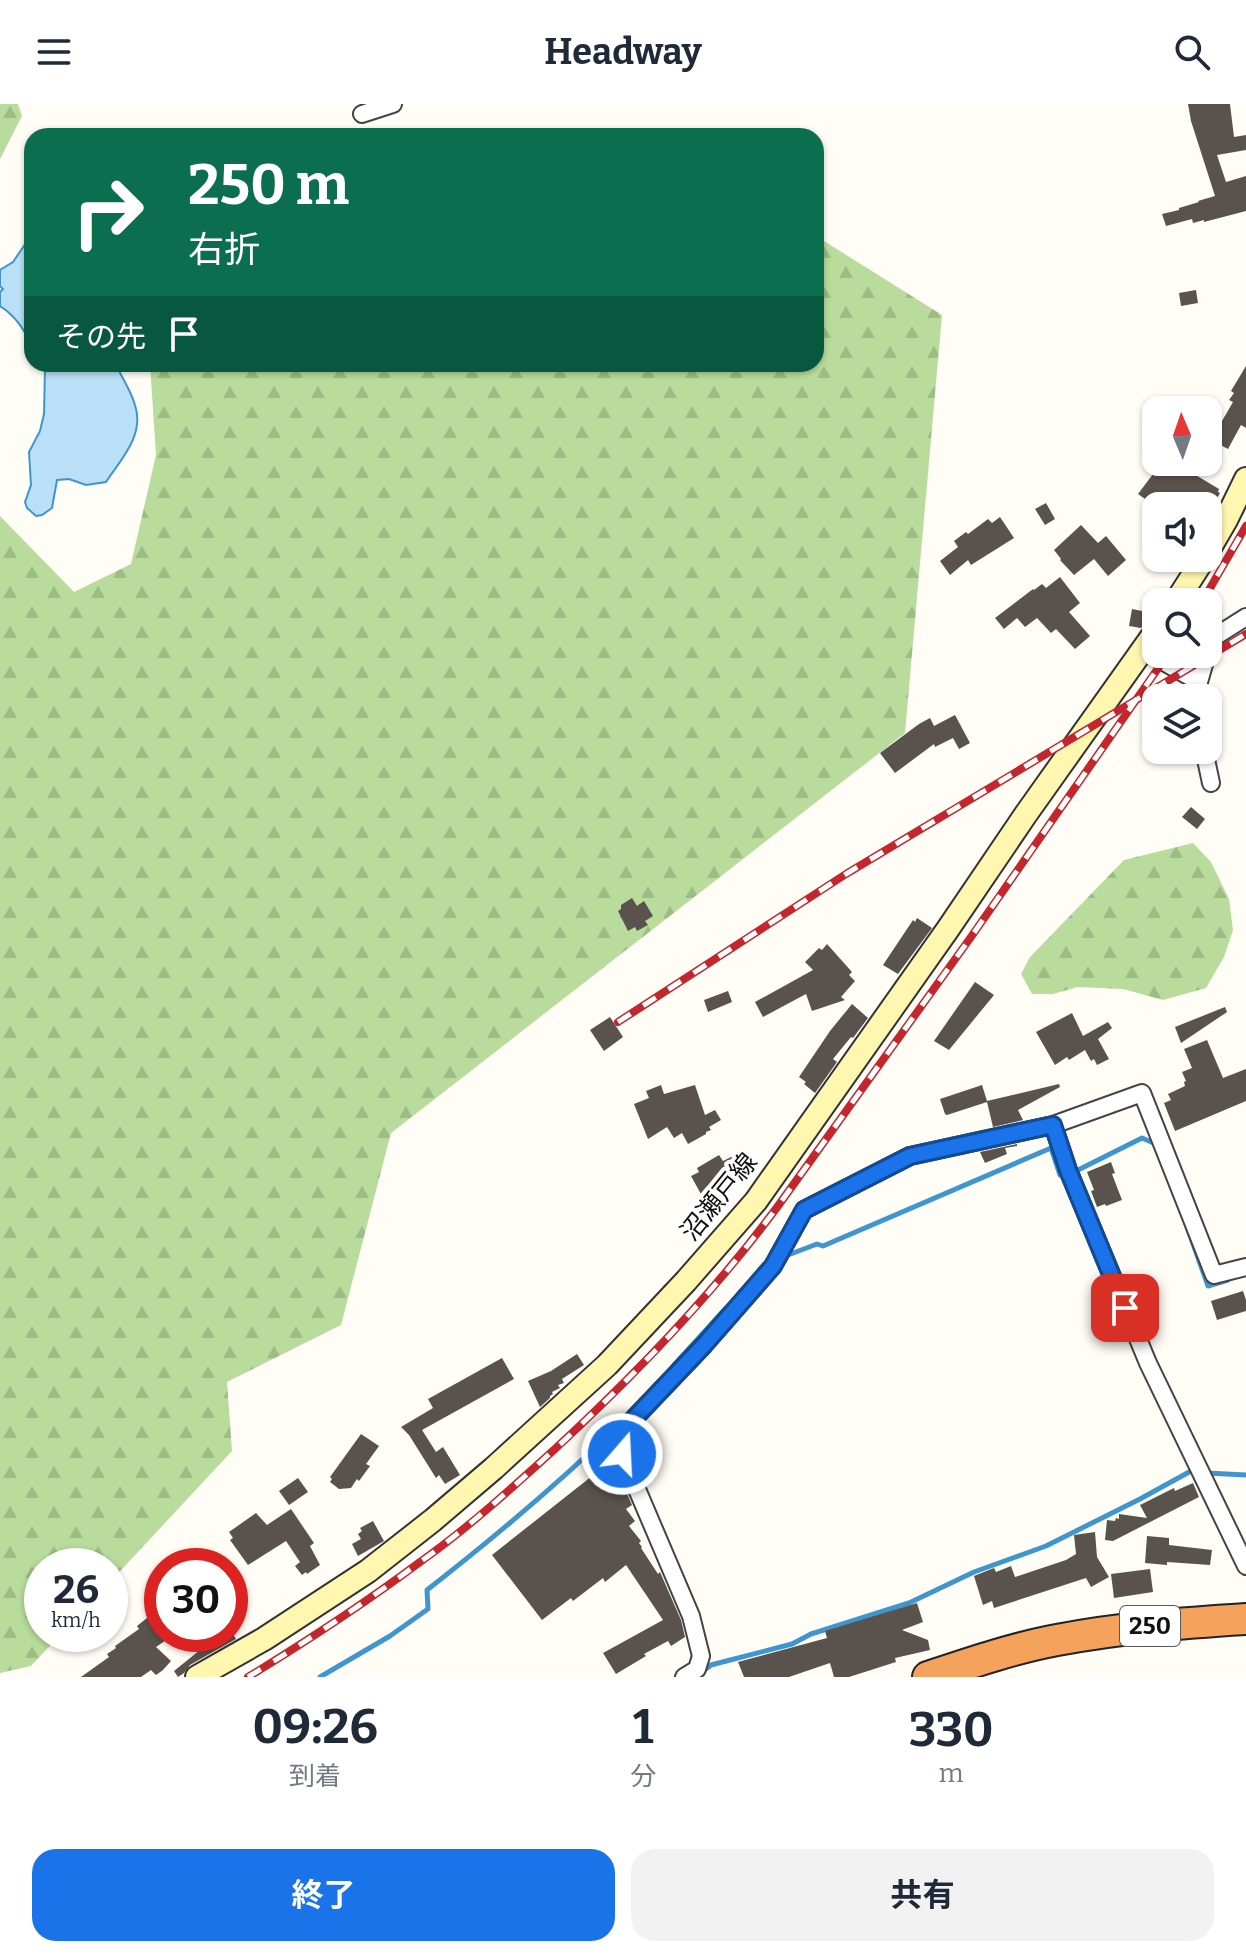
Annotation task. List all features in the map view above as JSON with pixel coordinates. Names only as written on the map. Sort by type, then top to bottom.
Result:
[{"type":"highway","name":"250","points":[[928,1677],[1054,1641],[1155,1625],[1246,1619]]},
{"type":"main road","points":[[1222,527],[1246,479]]},
{"type":"main road","name":"沼瀬戸線","points":[[197,1677],[264,1639],[368,1571],[433,1520],[607,1365],[686,1281],[756,1201],[1142,651]]},
{"type":"street","points":[[362,114],[393,104]]},
{"type":"street","points":[[1222,632],[1246,617]]},
{"type":"street","points":[[1177,668],[1193,684]]},
{"type":"street","points":[[1207,764],[1211,783]]},
{"type":"street","points":[[684,1677],[697,1669],[701,1656],[691,1616],[622,1454],[624,1429],[773,1266],[804,1210],[910,1156],[1053,1125],[1142,1093],[1214,1275],[1246,1267]]},
{"type":"street","points":[[1053,1125],[1068,1170],[1148,1363],[1246,1566]]},
{"type":"green space","points":[[0,104],[18,104],[22,116],[0,159]]},
{"type":"green space","points":[[824,241],[942,315],[905,733],[391,1133],[341,1325],[227,1382],[232,1451],[128,1563],[128,1548],[24,1548],[24,1652],[44,1652],[31,1666],[0,1673],[0,516],[74,592],[131,564],[156,455],[151,372],[824,372]]},
{"type":"green space","points":[[1193,843],[1211,862],[1229,899],[1233,930],[1224,957],[1206,988],[1163,1000],[1123,989],[1078,987],[1053,994],[1032,994],[1021,974],[1030,957],[1124,860]]},
{"type":"water","points":[[24,246],[24,331],[0,306],[0,292],[3,289],[0,286],[0,270],[13,262]]},
{"type":"water","points":[[45,372],[119,372],[133,400],[137,426],[130,446],[106,482],[86,485],[69,479],[57,480],[52,508],[36,516],[25,502],[31,485],[29,452],[40,431],[44,414]]},
{"type":"building","points":[[1188,104],[1230,104],[1234,137],[1246,135],[1246,150],[1217,155],[1226,182],[1246,176],[1246,211],[1204,222],[1193,223],[1192,219],[1166,226],[1162,214],[1215,196]]},
{"type":"building","points":[[1196,290],[1198,303],[1181,306],[1179,293]]},
{"type":"building","points":[[1246,366],[1246,428],[1241,425],[1228,449],[1222,446],[1222,421],[1233,402],[1229,400],[1234,393],[1231,391]]},
{"type":"building","points":[[1152,476],[1197,476],[1219,489],[1218,492],[1142,492],[1142,497],[1138,494]]},
{"type":"building","points":[[1046,503],[1055,519],[1045,525],[1035,509]]},
{"type":"building","points":[[1000,517],[1014,538],[971,565],[968,560],[950,575],[940,561],[958,547],[954,541],[988,519],[992,523]]},
{"type":"building","points":[[1081,525],[1098,543],[1106,536],[1126,560],[1108,576],[1094,559],[1074,575],[1054,550]]},
{"type":"building","points":[[1060,577],[1080,603],[1069,612],[1090,636],[1075,649],[1056,629],[1051,633],[1037,618],[1025,627],[1017,618],[1004,629],[995,618],[1033,589],[1042,584],[1046,588]]},
{"type":"building","points":[[1132,609],[1142,611],[1141,628],[1129,626]]},
{"type":"building","points":[[955,715],[970,743],[959,749],[953,738],[935,747],[934,744],[895,773],[880,753],[930,718],[934,726]]},
{"type":"building","points":[[1191,807],[1205,819],[1197,829],[1182,817]]},
{"type":"building","points":[[632,898],[637,906],[644,901],[653,916],[645,921],[648,925],[637,931],[635,927],[628,931],[618,911]]},
{"type":"building","points":[[917,918],[932,928],[898,974],[883,965]]},
{"type":"building","points":[[827,944],[852,972],[849,975],[855,981],[841,997],[845,1000],[812,1011],[806,994],[763,1017],[755,1002],[813,970],[805,962]]},
{"type":"building","points":[[975,982],[994,995],[949,1050],[934,1041]]},
{"type":"building","points":[[728,991],[732,1002],[708,1012],[704,1000]]},
{"type":"building","points":[[852,1004],[868,1018],[833,1059],[837,1062],[815,1093],[799,1077]]},
{"type":"building","points":[[1225,1007],[1227,1012],[1181,1043],[1175,1027]]},
{"type":"building","points":[[1072,1013],[1083,1036],[1108,1022],[1112,1028],[1098,1039],[1109,1059],[1097,1065],[1085,1050],[1055,1065],[1036,1032]]},
{"type":"building","points":[[610,1017],[623,1037],[604,1051],[590,1030]]},
{"type":"building","points":[[1207,1040],[1223,1078],[1246,1069],[1246,1101],[1175,1131],[1164,1103],[1171,1100],[1168,1094],[1185,1086],[1182,1072],[1192,1068],[1184,1049]]},
{"type":"building","points":[[1059,1084],[1060,1087],[1018,1110],[1023,1120],[993,1127],[987,1102],[947,1115],[940,1099],[982,1085],[987,1101]]},
{"type":"building","points":[[661,1085],[664,1094],[695,1085],[705,1115],[715,1110],[721,1120],[709,1127],[711,1130],[706,1134],[688,1144],[682,1133],[674,1138],[667,1127],[648,1139],[634,1104],[649,1098],[646,1091]]},
{"type":"building","points":[[1017,1144],[1005,1148],[1007,1154],[985,1163],[980,1152]]},
{"type":"building","points":[[737,1154],[749,1175],[705,1198],[702,1196],[691,1176],[699,1172],[697,1168],[719,1155],[723,1161]]},
{"type":"building","points":[[1111,1162],[1122,1200],[1097,1207],[1087,1172]]},
{"type":"building","points":[[1243,1291],[1246,1311],[1217,1320],[1211,1301]]},
{"type":"building","points":[[577,1354],[584,1365],[562,1379],[564,1383],[558,1385],[560,1388],[552,1392],[540,1407],[528,1381]]},
{"type":"building","points":[[502,1358],[514,1379],[422,1430],[436,1452],[443,1447],[460,1475],[445,1484],[439,1475],[436,1478],[401,1427],[433,1408],[428,1399]]},
{"type":"building","points":[[361,1434],[379,1446],[359,1481],[357,1479],[351,1488],[339,1489],[330,1482],[330,1477]]},
{"type":"building","points":[[611,1461],[632,1505],[626,1509],[635,1521],[629,1526],[641,1541],[641,1548],[658,1574],[660,1572],[685,1637],[671,1646],[668,1641],[616,1674],[603,1653],[663,1620],[626,1565],[605,1582],[603,1578],[542,1620],[492,1555]]},
{"type":"building","points":[[298,1478],[308,1492],[289,1505],[279,1491]]},
{"type":"building","points":[[1193,1483],[1199,1497],[1113,1541],[1105,1540],[1107,1520],[1119,1519],[1119,1514],[1147,1518],[1140,1505],[1174,1488],[1175,1491]]},
{"type":"building","points":[[291,1509],[314,1543],[310,1546],[320,1565],[302,1575],[295,1566],[300,1562],[286,1541],[248,1565],[248,1548],[236,1548],[229,1532],[256,1513],[267,1525]]},
{"type":"building","points":[[373,1521],[384,1541],[358,1556],[352,1544],[361,1539],[358,1534],[362,1531],[360,1528]]},
{"type":"building","points":[[1095,1532],[1097,1557],[1109,1577],[1091,1587],[1086,1578],[994,1608],[992,1601],[983,1605],[974,1576],[994,1568],[996,1572],[1011,1566],[1015,1577],[1066,1560],[1076,1554],[1074,1535]]},
{"type":"building","points":[[1147,1536],[1169,1538],[1169,1545],[1212,1550],[1210,1565],[1145,1563]]},
{"type":"building","points":[[1150,1569],[1153,1592],[1114,1598],[1111,1574]]},
{"type":"building","points":[[917,1603],[923,1622],[902,1630],[928,1640],[930,1650],[895,1658],[896,1662],[849,1677],[834,1677],[830,1663],[789,1677],[744,1677],[738,1662],[827,1638],[825,1631]]},
{"type":"building","points":[[144,1620],[144,1652],[161,1652],[171,1661],[163,1670],[156,1675],[151,1670],[141,1677],[81,1677],[109,1657],[107,1654],[110,1652],[128,1652],[128,1637],[139,1629],[137,1626]]},
{"type":"building","points":[[198,1652],[213,1652],[190,1665],[178,1677],[174,1671]]},
{"type":"waterway","points":[[1074,1172],[1142,1138],[1156,1144]]},
{"type":"waterway","points":[[788,1255],[817,1244],[823,1246],[1051,1148],[1060,1175],[1064,1177]]},
{"type":"waterway","points":[[1186,1224],[1208,1286],[1228,1280]]},
{"type":"waterway","points":[[674,1365],[726,1308]]},
{"type":"waterway","points":[[320,1677],[390,1636],[428,1609],[427,1590],[526,1509],[621,1423]]},
{"type":"waterway","points":[[702,1672],[711,1665],[792,1644],[811,1634],[909,1603],[974,1572],[1046,1546],[1191,1471]]},
{"type":"waterway","points":[[1207,1473],[1246,1475]]},
{"type":"railway","points":[[1210,588],[1246,526]]},
{"type":"railway","points":[[618,1022],[846,874],[1246,634]]},
{"type":"railway","points":[[248,1677],[378,1592],[473,1522],[586,1420],[700,1302],[778,1206],[1158,668]]},
{"type":"route","points":[[622,1454],[624,1429],[773,1266],[804,1210],[910,1156],[1053,1125],[1068,1170],[1125,1308]]}]
